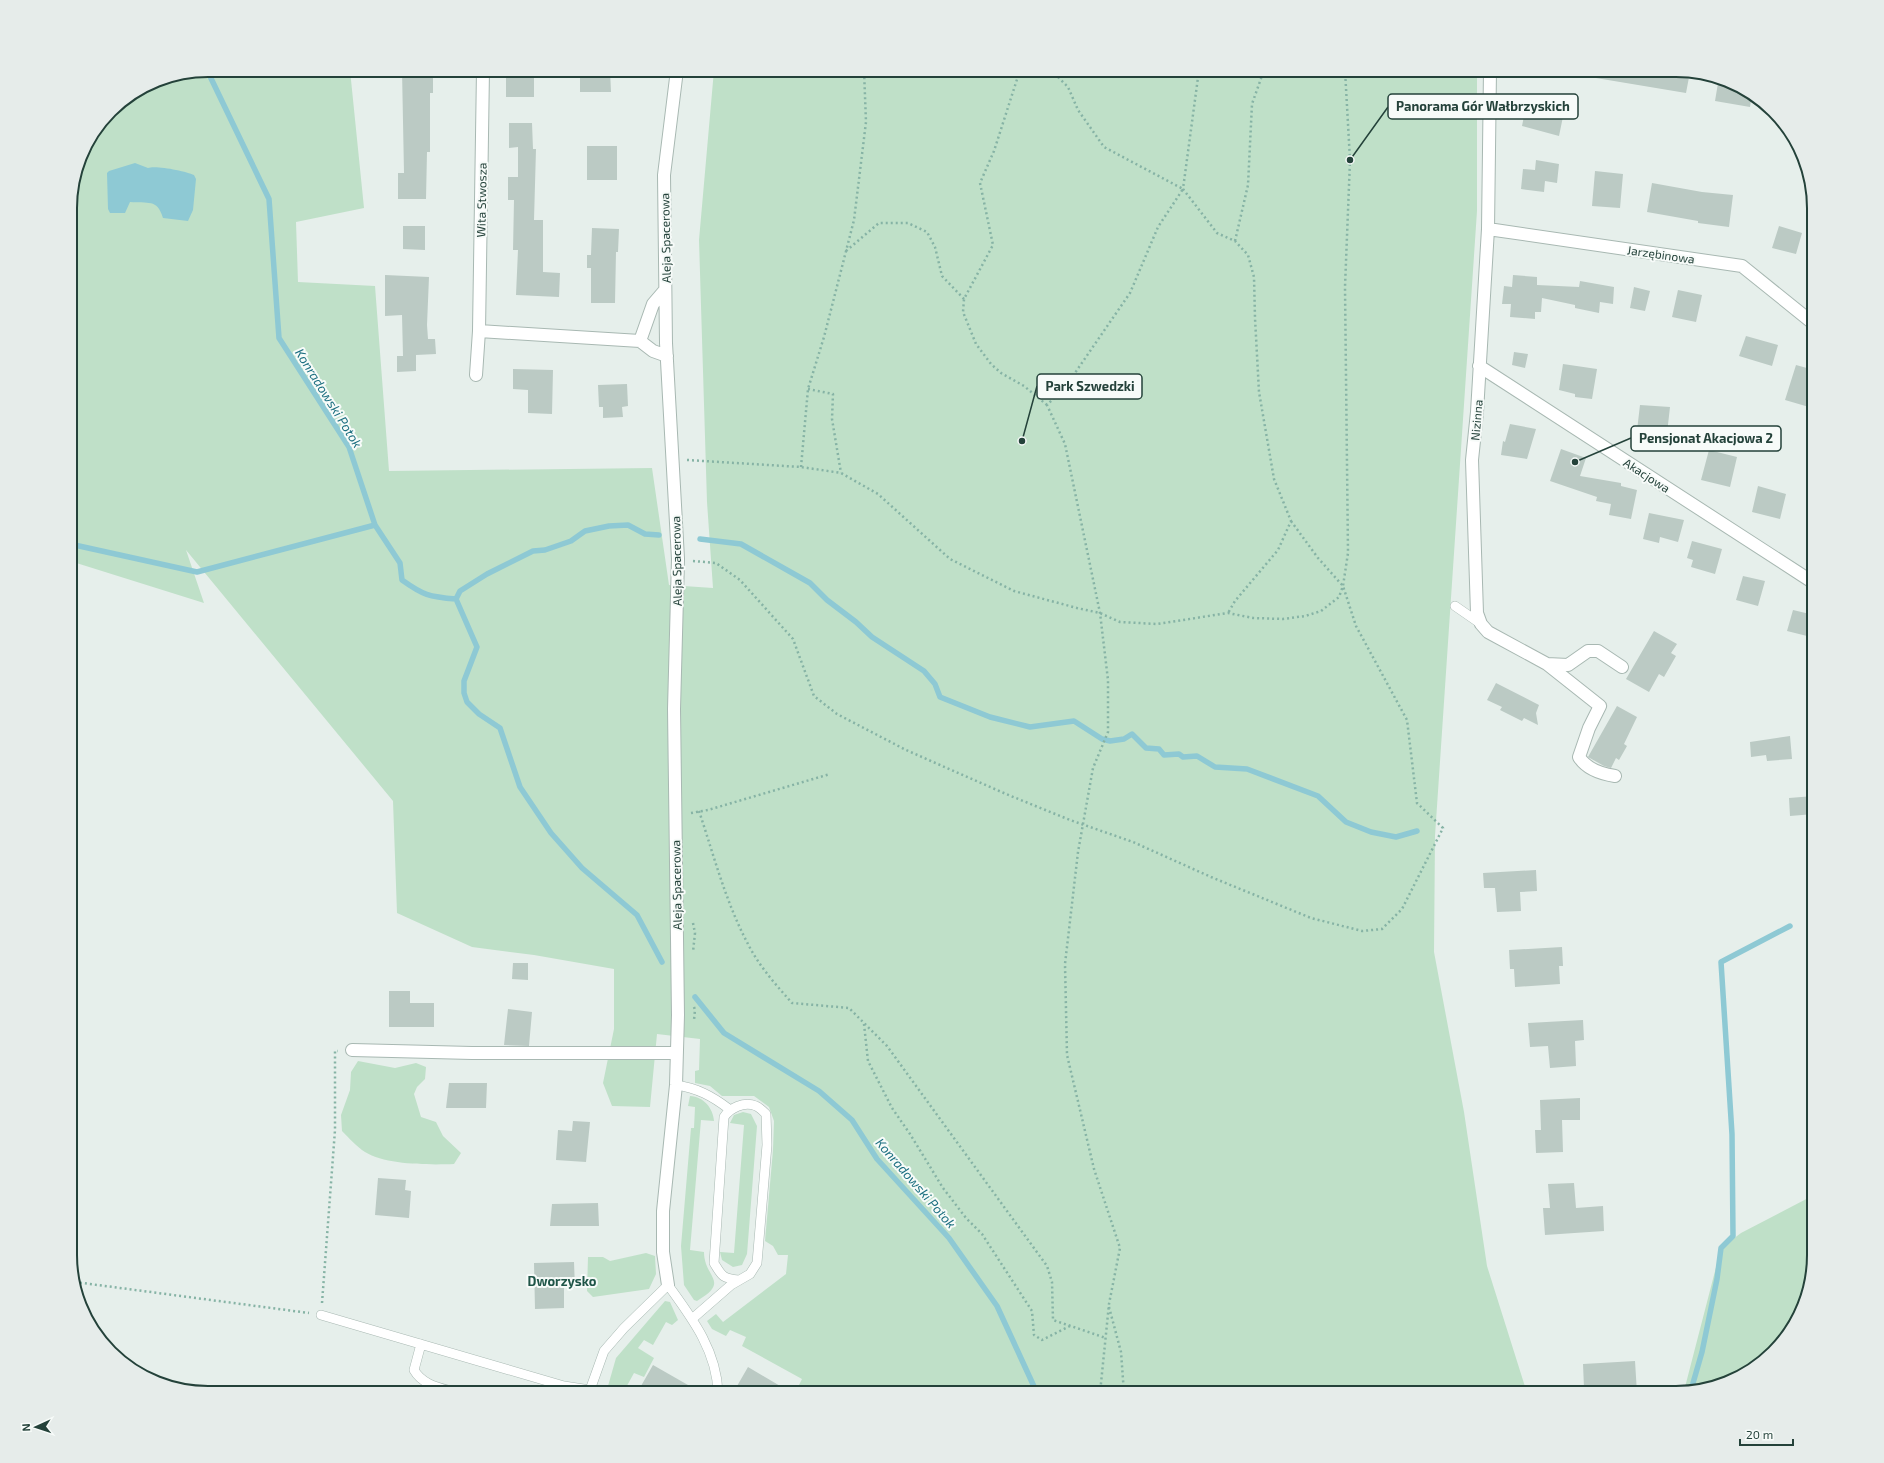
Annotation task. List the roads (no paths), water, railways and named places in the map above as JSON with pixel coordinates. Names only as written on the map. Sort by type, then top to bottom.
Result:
[{"type":"street","name":"Wita Stwosza","points":[[476,375],[479,331],[483,77]]},
{"type":"street","name":"Aleja Spacerowa","points":[[668,1285],[663,1252],[663,1212],[676,1085],[678,1015],[674,709],[678,559],[667,356],[664,175],[676,77]]},
{"type":"street","name":"Nizinna","points":[[1481,624],[1477,613],[1472,460],[1477,412],[1488,228],[1490,77]]},
{"type":"street","name":"Jarzębinowa","points":[[1488,228],[1742,266],[1807,318]]},
{"type":"street","points":[[640,341],[653,304],[666,290]]},
{"type":"street","points":[[479,331],[640,341],[653,351],[667,356]]},
{"type":"street","name":"Akacjowa","points":[[1480,366],[1807,578]]},
{"type":"street","points":[[1481,624],[1488,632],[1547,664],[1600,706],[1589,728],[1579,758],[1583,763],[1594,770],[1615,776]]},
{"type":"street","points":[[1547,664],[1568,665],[1588,651],[1598,651],[1622,667]]},
{"type":"street","points":[[352,1050],[472,1053],[677,1053]]},
{"type":"lane","points":[[1456,606],[1481,624]]},
{"type":"lane","points":[[676,1085],[693,1087],[713,1097],[729,1109]]},
{"type":"lane","points":[[692,1319],[738,1280],[750,1274],[758,1263],[767,1146],[766,1114],[755,1105],[739,1106],[729,1109],[724,1116],[714,1263],[722,1276],[726,1279],[738,1280]]},
{"type":"lane","points":[[592,1386],[604,1351],[624,1328],[668,1285],[692,1319],[709,1347],[718,1379],[718,1386]]},
{"type":"lane","points":[[321,1315],[566,1386]]},
{"type":"lane","points":[[421,1344],[414,1370],[419,1378],[426,1383],[436,1386]]},
{"type":"water","points":[[135,163],[148,168],[157,167],[171,169],[194,175],[196,179],[193,210],[188,221],[163,218],[158,207],[151,203],[130,202],[125,213],[110,213],[108,209],[107,173],[109,171]]},
{"type":"waterway","name":"Konradowski Potok","points":[[210,77],[269,199],[279,338],[349,447],[375,525],[400,563],[402,580],[421,592],[433,596],[456,599],[477,647],[464,681],[464,693],[467,702],[479,714],[500,728],[520,787],[551,833],[582,868],[637,915],[662,962]]},
{"type":"waterway","points":[[77,546],[197,572],[375,525]]},
{"type":"waterway","points":[[456,599],[460,591],[487,574],[533,551],[545,550],[571,541],[585,531],[609,526],[628,525],[645,534],[659,535]]},
{"type":"waterway","points":[[700,539],[741,544],[810,583],[827,600],[856,622],[872,637],[924,671],[935,684],[940,697],[990,717],[1030,727],[1074,721],[1102,739],[1110,741],[1124,739],[1132,734],[1146,748],[1159,749],[1164,755],[1179,754],[1183,757],[1197,756],[1215,767],[1247,769],[1318,796],[1346,822],[1371,832],[1396,837],[1417,831]]},
{"type":"waterway","points":[[1693,1385],[1702,1352],[1717,1279],[1721,1248],[1733,1236],[1732,1134],[1721,962],[1790,926]]},
{"type":"waterway","name":"Konradowski Potok","points":[[695,997],[724,1033],[819,1091],[852,1120],[877,1159],[949,1238],[997,1306],[1034,1386]]},
{"type":"place","name":"Panorama Gór Wałbrzyskich","points":[[1350,160]]},
{"type":"place","name":"Park Szwedzki","points":[[1022,441]]},
{"type":"place","name":"Pensjonat Akacjowa 2","points":[[1575,462]]},
{"type":"district","name":"Dworzysko","points":[[562,1281]]}]
